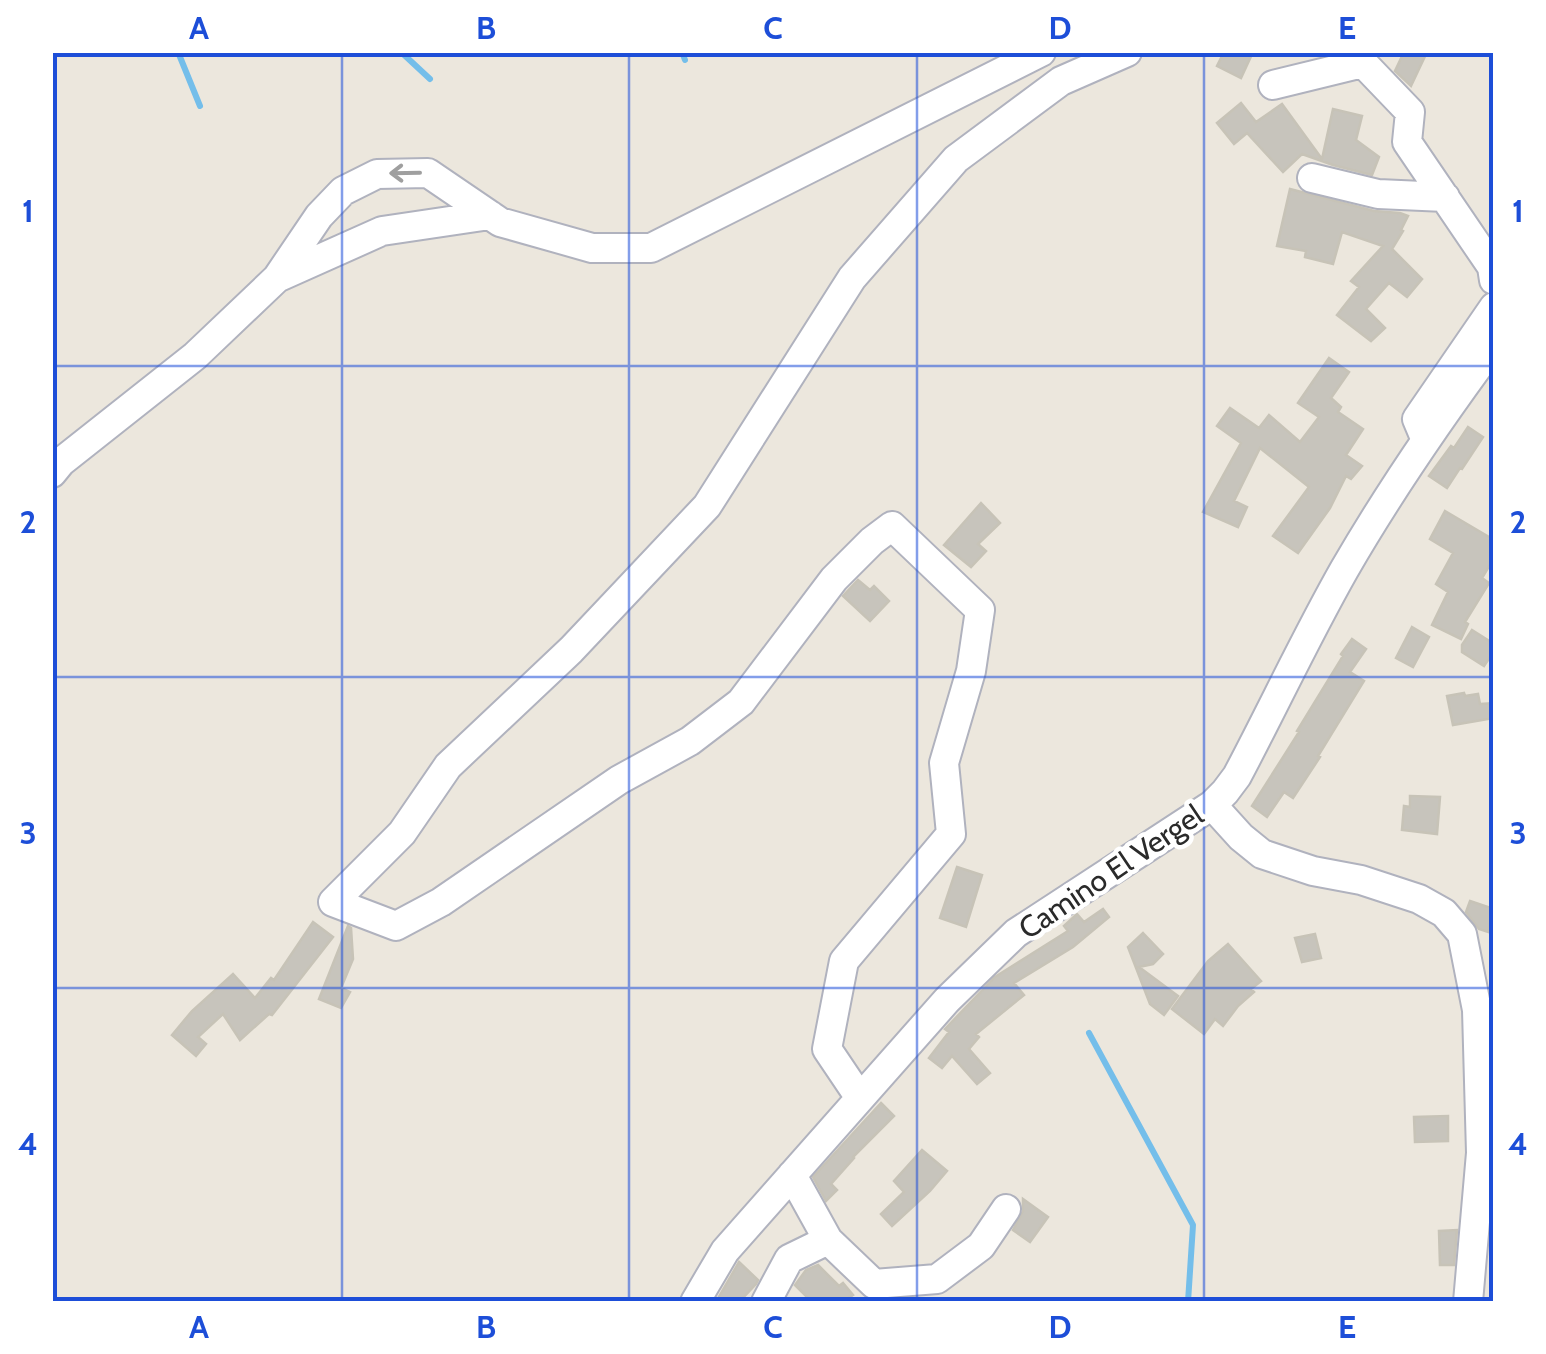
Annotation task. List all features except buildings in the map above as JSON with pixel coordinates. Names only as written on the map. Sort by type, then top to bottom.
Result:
[{"type":"street","points":[[52,473],[194,356],[277,278],[319,216],[343,191],[377,174],[428,173],[500,222],[592,248],[651,248],[1041,52]]},
{"type":"street","points":[[860,1098],[827,1049],[844,961],[951,834],[944,763],[970,671],[980,610],[892,526],[872,540],[834,579],[741,702],[690,742],[620,780],[441,902],[396,926],[333,902],[402,833],[448,766],[571,650],[707,506],[852,278],[956,158],[1061,81],[1127,52]]},
{"type":"street","points":[[1273,85],[1362,63],[1410,112],[1407,142],[1492,267],[1494,280]]},
{"type":"street","points":[[1312,178],[1378,194],[1445,197]]},
{"type":"street","points":[[277,278],[382,231],[490,215]]},
{"type":"street","points":[[1426,439],[1417,419],[1494,307]]},
{"type":"street","name":"Camino El Vergel","points":[[695,1302],[725,1251],[947,1000],[1016,934],[1225,792],[1377,514],[1494,345]]},
{"type":"street","points":[[1212,804],[1262,854],[1419,899],[1444,913],[1462,934],[1477,1010],[1481,1153],[1468,1302]]},
{"type":"street","points":[[792,1175],[828,1240],[874,1284],[937,1279],[981,1246],[1006,1209]]},
{"type":"street","points":[[766,1302],[788,1259],[828,1240]]},
{"type":"waterway","points":[[178,52],[200,106]]},
{"type":"waterway","points":[[401,52],[430,79]]},
{"type":"waterway","points":[[682,52],[685,60]]},
{"type":"waterway","points":[[1089,1033],[1193,1225],[1188,1302]]}]
